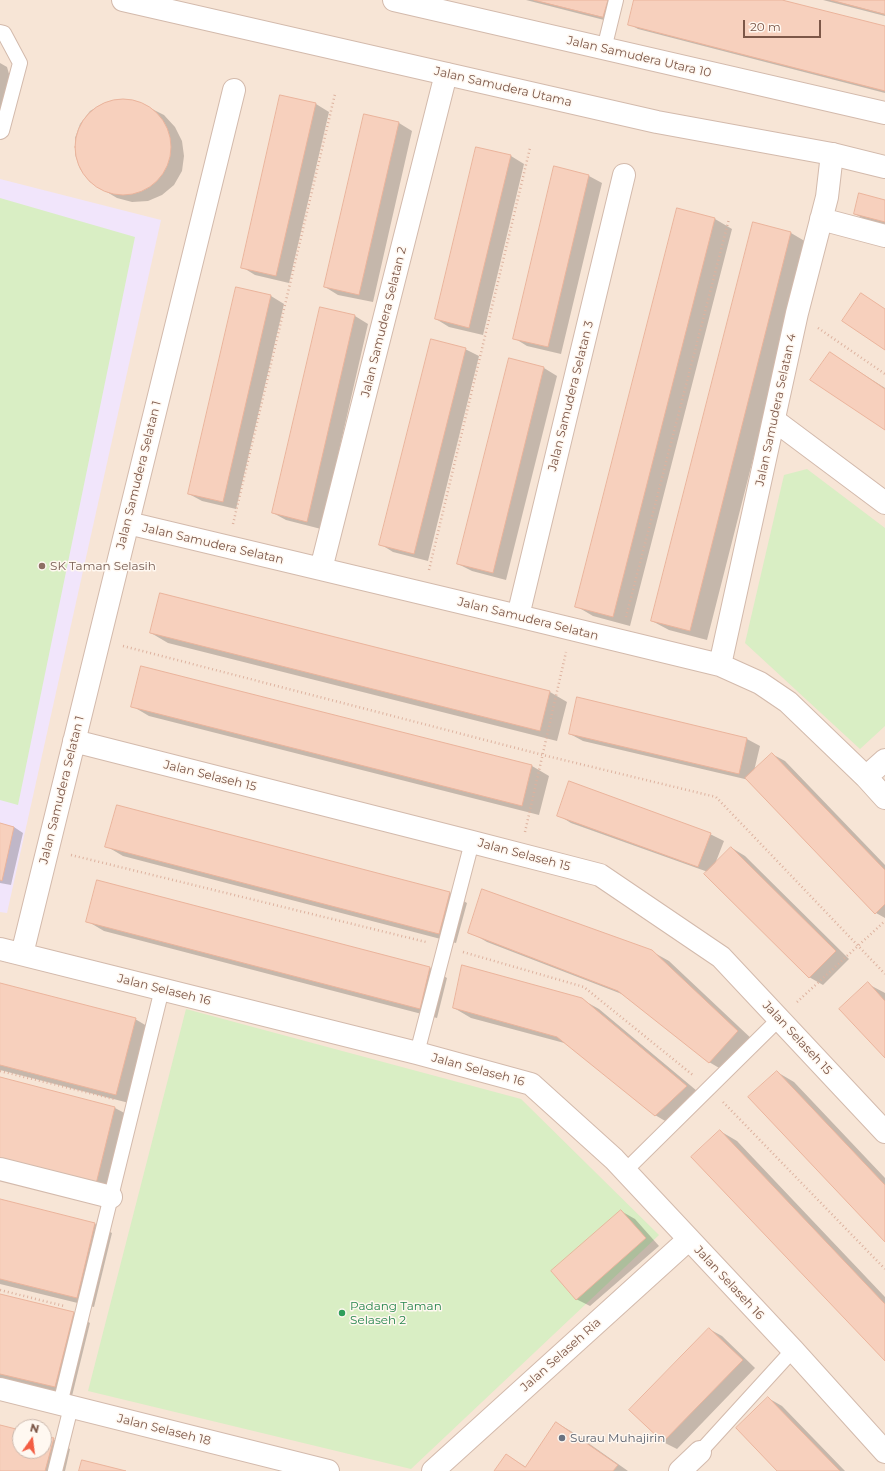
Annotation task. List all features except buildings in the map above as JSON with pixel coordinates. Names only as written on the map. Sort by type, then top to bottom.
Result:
[{"type":"street","name":"Jalan Samudera Utara 10","points":[[394,0],[885,113]]},
{"type":"street","name":"Jalan Samudera Utama","points":[[129,1],[657,122],[832,154],[885,167]]},
{"type":"street","name":"Jalan Samudera Selatan 2","points":[[321,570],[446,74]]},
{"type":"street","name":"Jalan Samudera Selatan 1","points":[[22,954],[234,90]]},
{"type":"street","name":"Jalan Samudera Selatan 4","points":[[720,665],[797,314],[827,197],[832,154]]},
{"type":"street","name":"Jalan Samudera Selatan 3","points":[[518,616],[624,175]]},
{"type":"street","points":[[821,219],[885,236]]},
{"type":"street","points":[[774,420],[885,503]]},
{"type":"street","name":"Jalan Samudera Selatan","points":[[128,523],[720,665],[760,683],[788,702],[866,777],[885,798]]},
{"type":"street","name":"Jalan Selaseh 15","points":[[74,742],[600,875],[721,957],[885,1132]]},
{"type":"street","points":[[866,777],[885,760]]},
{"type":"street","name":"Jalan Selaseh 16","points":[[0,949],[417,1053],[531,1084],[614,1159],[688,1240],[884,1447]]},
{"type":"street","points":[[0,1169],[111,1197]]},
{"type":"street","name":"Jalan Selaseh Ria","points":[[433,1471],[688,1240]]},
{"type":"street","name":"Jalan Selaseh 18","points":[[0,1389],[328,1471]]},
{"type":"street","points":[[680,1471],[700,1452]]},
{"type":"lane","points":[[604,49],[616,0]]},
{"type":"lane","points":[[0,32],[4,32],[20,63],[2,131],[0,132]]},
{"type":"lane","points":[[417,1053],[472,842]]},
{"type":"lane","points":[[55,1471],[65,1405],[83,1310],[162,989]]},
{"type":"lane","points":[[625,1171],[779,1019]]},
{"type":"lane","points":[[700,1452],[793,1350]]},
{"type":"path","points":[[228,548],[335,94]]},
{"type":"path","points":[[423,594],[530,148]]},
{"type":"path","points":[[619,641],[729,219]]},
{"type":"path","points":[[797,314],[885,374]]},
{"type":"path","points":[[520,855],[572,630]]},
{"type":"path","points":[[100,640],[543,756],[716,797],[885,974]]},
{"type":"path","points":[[47,849],[445,947],[584,987],[709,1088],[885,1269]]},
{"type":"path","points":[[779,1019],[885,922]]},
{"type":"path","points":[[0,1071],[134,1104]]},
{"type":"path","points":[[0,1290],[83,1310]]},
{"type":"shaded area","points":[[0,0],[885,0],[885,1471],[0,1471]]},
{"type":"shaded area","name":"SK Taman Selasih","points":[[0,179],[161,220],[7,913],[0,912]]},
{"type":"green space","name":"SK Taman Selasih","points":[[0,198],[135,237],[18,805],[0,800]]},
{"type":"green space","points":[[807,469],[885,528],[885,726],[860,749],[745,643],[784,475]]},
{"type":"green space","name":"Padang Taman Selaseh 2","points":[[186,1009],[521,1099],[659,1235],[411,1469],[88,1391]]},
{"type":"place","name":"SK Taman Selasih","points":[[42,566]]},
{"type":"place","name":"Padang Taman Selaseh 2","points":[[342,1313]]},
{"type":"place","name":"Surau Muhajirin","points":[[562,1438]]}]
